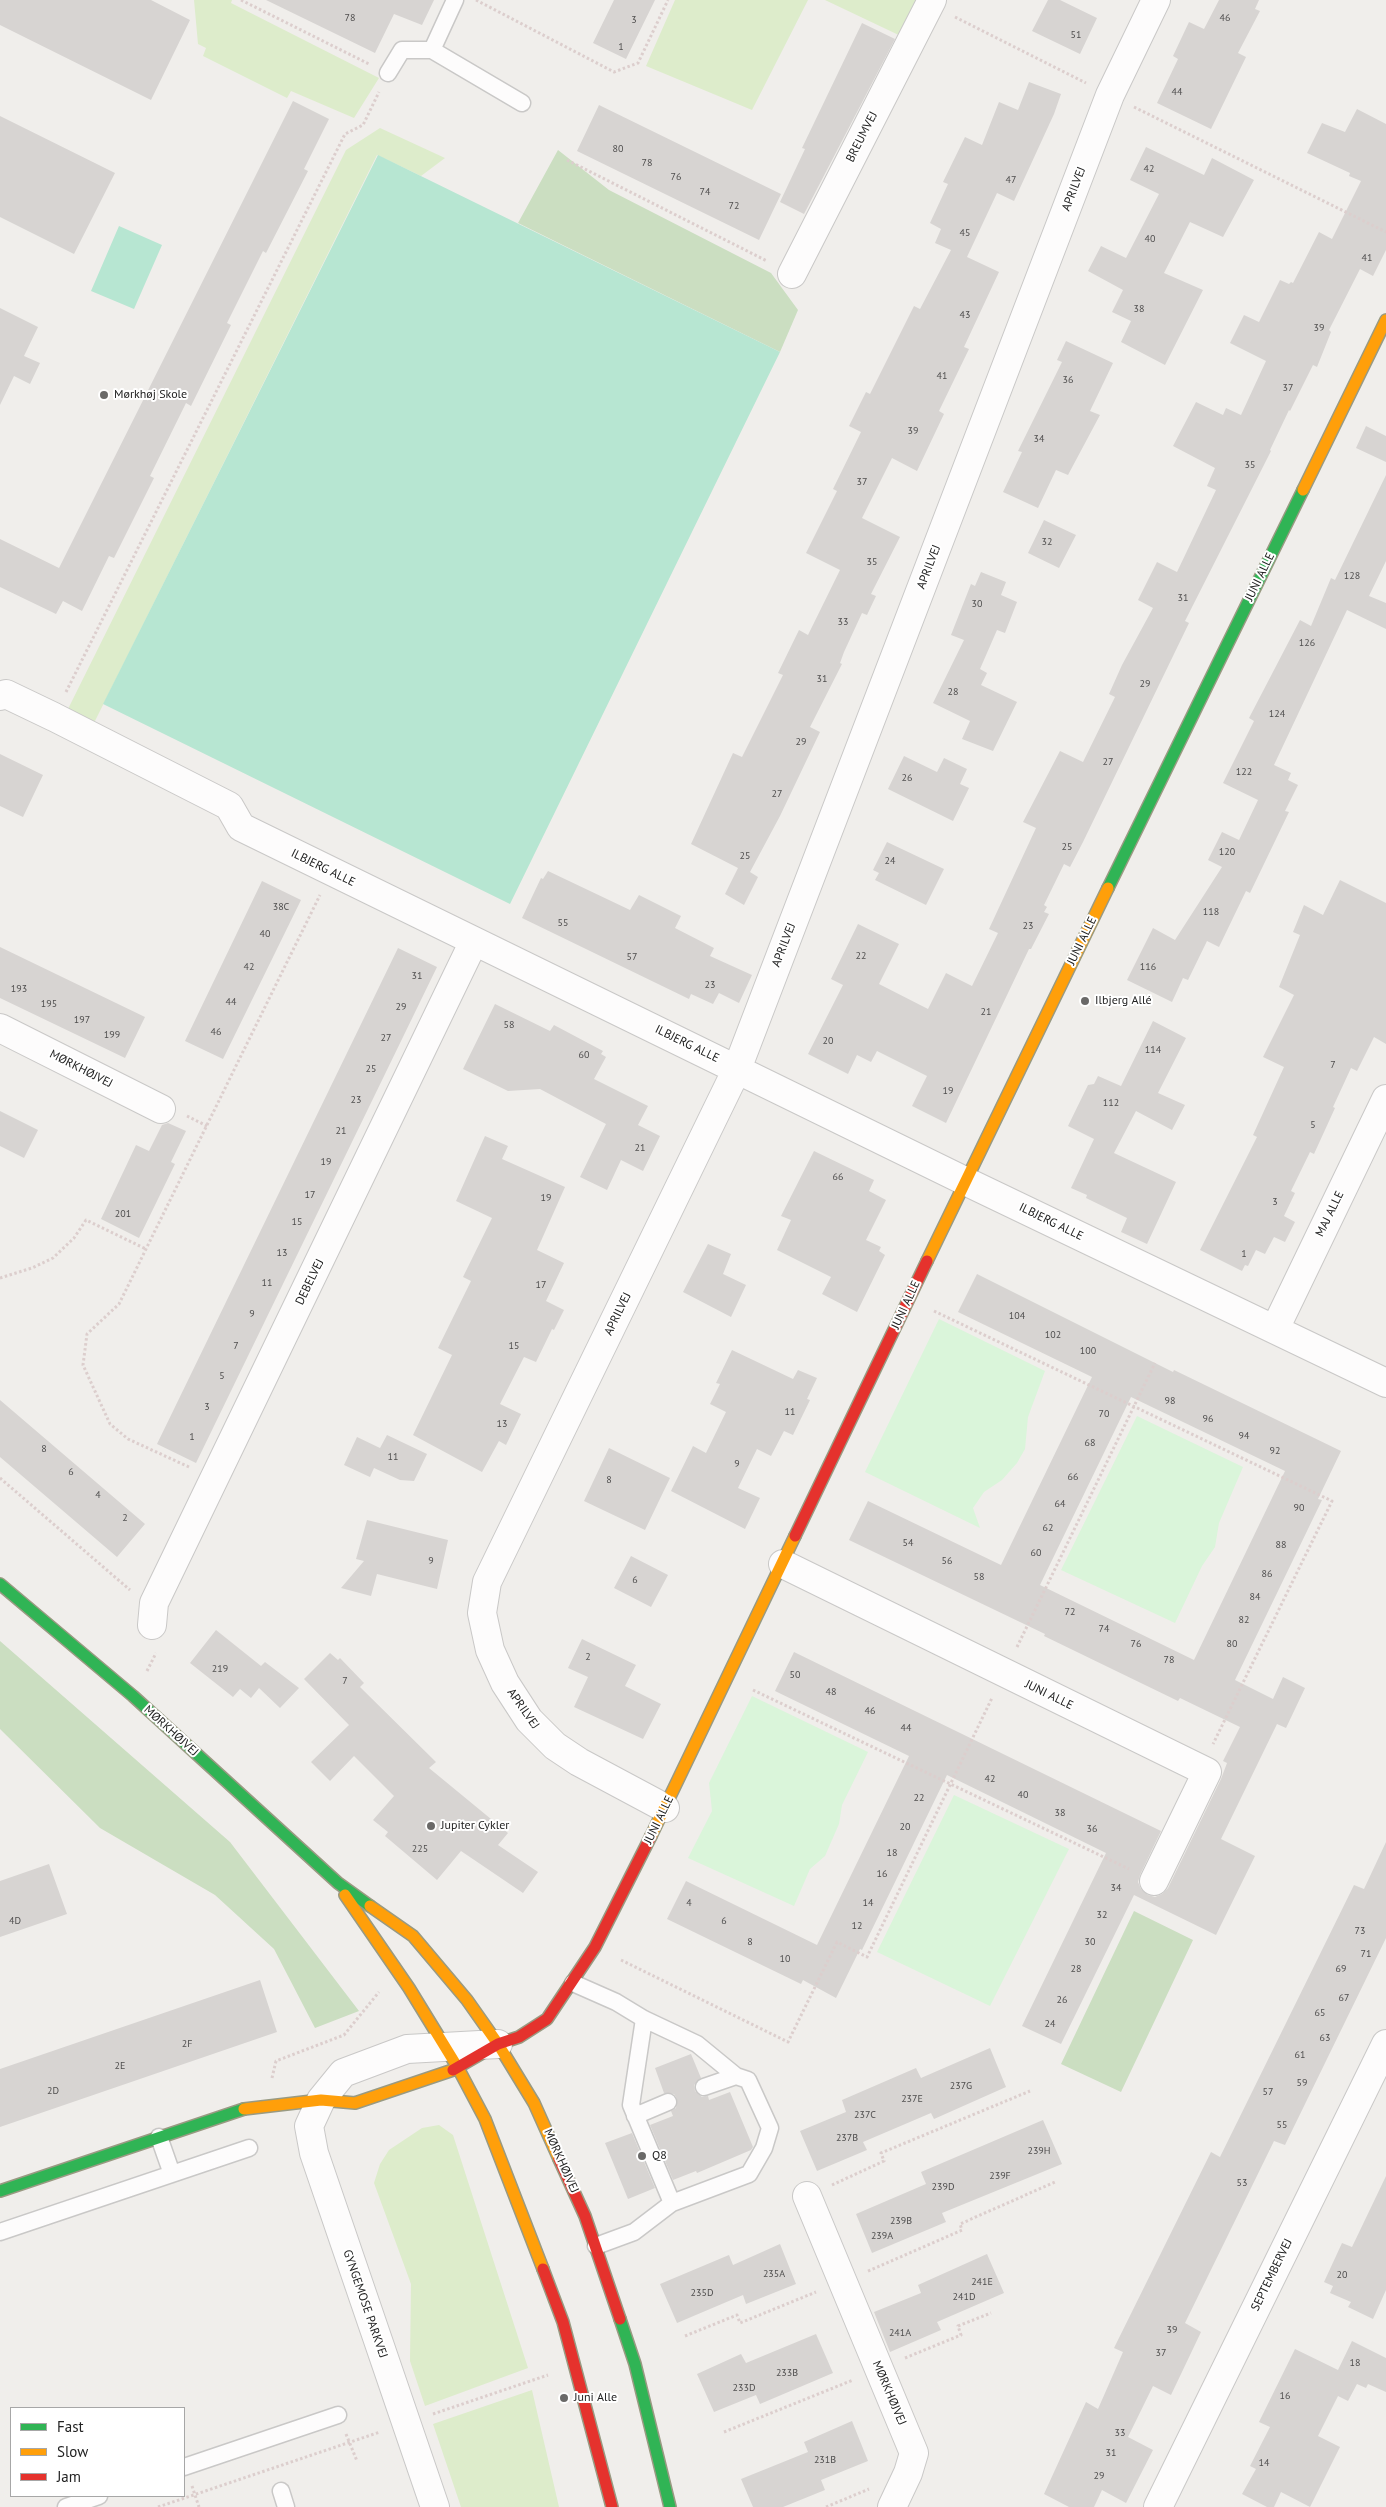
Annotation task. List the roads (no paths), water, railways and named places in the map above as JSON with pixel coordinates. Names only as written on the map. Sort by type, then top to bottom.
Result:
[{"type":"street","name":"APRILVEJ","points":[[665,1808],[579,1762],[555,1746],[529,1720],[505,1683],[490,1650],[482,1613],[487,1582],[737,1069],[1110,95],[1156,0]]},
{"type":"street","name":"BREUMVEJ","points":[[792,274],[931,2]]},
{"type":"street","name":"JUNI ALLE","points":[[498,2044],[519,2037],[547,2019],[595,1947],[665,1808],[965,1181],[1386,320]]},
{"type":"street","name":"ILBJERG ALLE","points":[[0,696],[6,694],[54,717],[229,806],[241,828],[965,1181],[1386,1383]]},
{"type":"street","name":"DEBELVEJ","points":[[153,1614],[214,1479],[474,941]]},
{"type":"street","name":"MØRKHØJVEJ","points":[[0,1028],[161,1109]]},
{"type":"street","name":"MAJ ALLE","points":[[1274,1329],[1386,1099]]},
{"type":"street","name":"JUNI ALLE","points":[[783,1564],[1207,1772],[1154,1881]]},
{"type":"street","name":"MØRKHØJVEJ","points":[[0,1584],[133,1696],[338,1883],[413,1936],[467,2000],[498,2044],[546,2127],[596,2246],[635,2364],[670,2507]]},
{"type":"street","name":"MØRKHØJVEJ","points":[[338,1883],[452,2058],[485,2119],[564,2322],[612,2507]]},
{"type":"street","name":"GYNGEMOSE PARKVEJ","points":[[436,2507],[314,2153],[309,2126],[321,2100],[343,2073],[407,2049],[452,2058],[498,2044]]},
{"type":"street","name":"SEPTEMBERVEJ","points":[[1158,2507],[1386,2044]]},
{"type":"street","points":[[0,2191],[238,2110],[321,2100]]},
{"type":"street","name":"MØRKHØJVEJ","points":[[807,2196],[914,2453],[908,2473],[892,2507]]},
{"type":"lane","points":[[432,50],[456,0]]},
{"type":"lane","points":[[388,73],[402,50],[432,50],[522,103]]},
{"type":"lane","points":[[573,1982],[616,2002],[644,2020],[697,2044],[736,2076],[748,2080],[770,2128],[764,2148],[748,2174],[672,2203],[634,2232],[596,2246]]},
{"type":"lane","points":[[644,2020],[630,2105],[672,2203]]},
{"type":"lane","points":[[704,2087],[736,2076]]},
{"type":"lane","points":[[635,2116],[668,2102]]},
{"type":"lane","points":[[159,2137],[172,2174]]},
{"type":"lane","points":[[0,2232],[249,2148]]},
{"type":"lane","points":[[185,2467],[338,2415]]},
{"type":"lane","points":[[66,2507],[96,2497]]},
{"type":"place","name":"Mørkhøj Skole","points":[[104,395]]},
{"type":"place","name":"Ilbjerg Allé","points":[[1085,1001]]},
{"type":"place","name":"Jupiter Cykler","points":[[431,1826]]},
{"type":"place","name":"Q8","points":[[642,2156]]},
{"type":"place","name":"Juni Alle","points":[[564,2398]]}]
